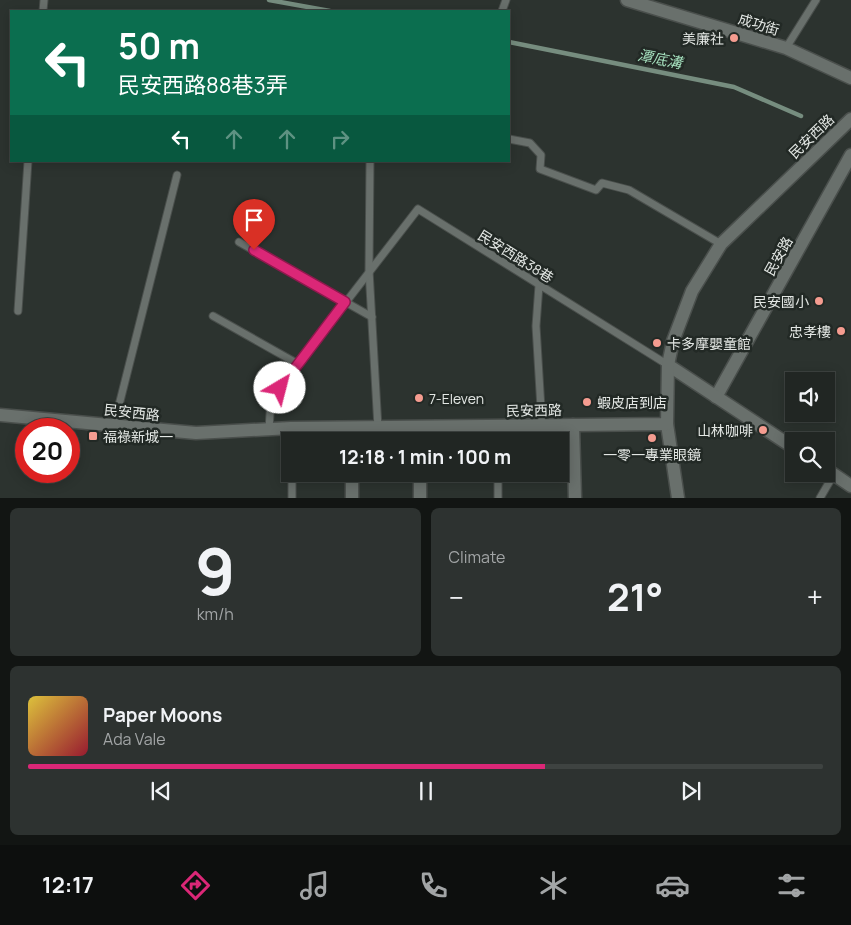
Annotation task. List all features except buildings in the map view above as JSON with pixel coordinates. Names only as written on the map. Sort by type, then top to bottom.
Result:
[{"type":"street","name":"成功街","points":[[627,0],[786,48],[851,78]]},
{"type":"street","name":"民安西路","points":[[363,432],[378,428],[667,424],[668,365],[673,341],[692,291],[721,244],[851,119]]},
{"type":"street","name":"民安路","points":[[716,397],[851,155]]},
{"type":"street","points":[[668,365],[785,442]]},
{"type":"street","name":"民安西路","points":[[0,415],[196,433],[290,428],[325,432]]},
{"type":"street","points":[[667,424],[678,498]]},
{"type":"street","points":[[573,425],[575,498]]},
{"type":"street","points":[[835,475],[851,486]]},
{"type":"street","points":[[352,482],[352,498]]},
{"type":"street","points":[[420,482],[420,498]]},
{"type":"lane","points":[[786,48],[816,0]]},
{"type":"lane","points":[[510,139],[530,142],[541,155],[540,169],[596,190],[602,183],[629,190],[721,244]]},
{"type":"lane","points":[[18,311],[28,162]]},
{"type":"lane","points":[[370,162],[369,270],[378,428]]},
{"type":"lane","points":[[114,425],[177,175]]},
{"type":"lane","name":"民安西路38巷","points":[[369,270],[418,209],[668,365]]},
{"type":"lane","points":[[239,242],[372,317]]},
{"type":"lane","points":[[269,429],[271,399],[369,270]]},
{"type":"lane","points":[[539,285],[536,326],[542,425]]},
{"type":"lane","points":[[213,316],[298,364]]},
{"type":"lane","points":[[497,426],[497,432]]},
{"type":"lane","points":[[290,428],[290,432]]},
{"type":"lane","points":[[292,482],[292,498]]},
{"type":"lane","points":[[498,482],[498,498]]},
{"type":"lane","points":[[820,498],[826,482]]},
{"type":"waterway","name":"潭底溝","points":[[269,0],[324,10]]},
{"type":"waterway","name":"潭底溝","points":[[510,42],[734,87],[801,116]]},
{"type":"place","name":"美廉社","points":[[734,38]]},
{"type":"place","name":"民安國小","points":[[819,301]]},
{"type":"place","name":"忠孝樓","points":[[841,331]]},
{"type":"place","name":"卡多摩嬰童館","points":[[657,343]]},
{"type":"place","name":"7-Eleven","points":[[419,398]]},
{"type":"place","name":"蝦皮店到店","points":[[587,402]]},
{"type":"place","name":"山林咖啡","points":[[763,430]]},
{"type":"place","name":"福祿新城一","points":[[93,436]]},
{"type":"place","name":"一零一專業眼鏡","points":[[652,438]]},
{"type":"route","points":[[254,250],[345,302],[280,388]]}]
